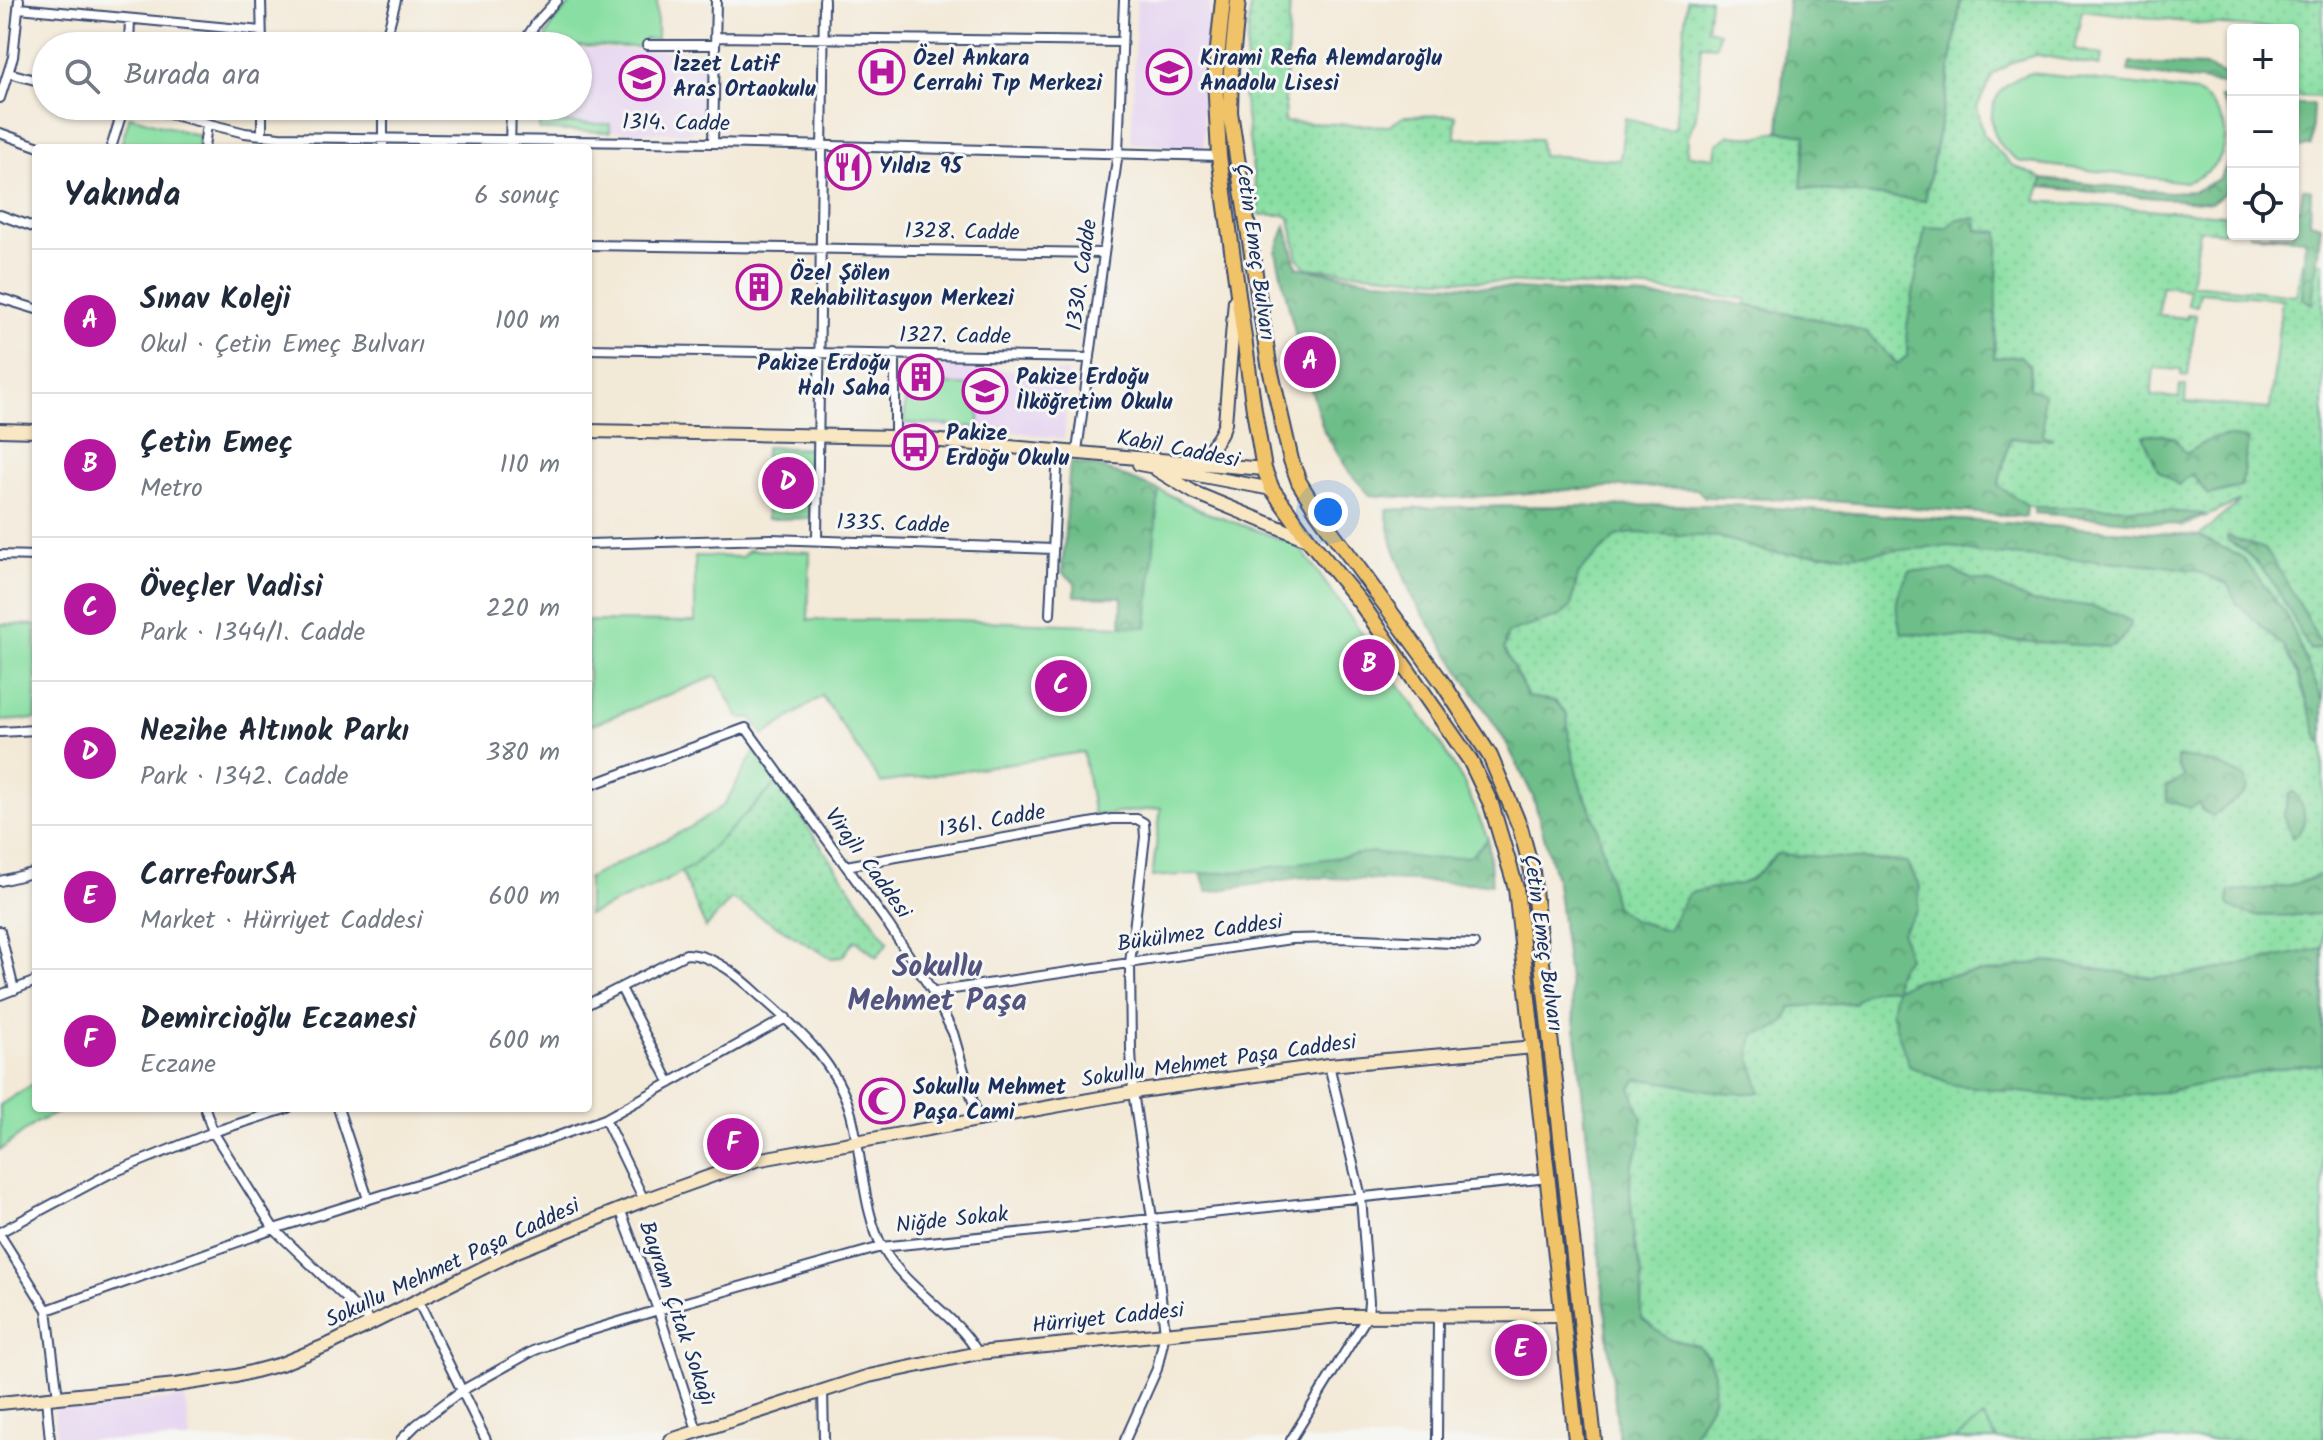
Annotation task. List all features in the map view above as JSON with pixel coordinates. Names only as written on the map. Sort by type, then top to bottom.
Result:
[{"type":"main road","name":"Çetin Emeç Bulvarı","points":[[1223,0],[1215,78],[1219,156],[1264,469],[1272,489],[1360,602],[1470,760],[1491,804],[1516,888],[1576,1440]]},
{"type":"main road","name":"Çetin Emeç Bulvarı","points":[[1238,0],[1230,112],[1269,364],[1291,460],[1299,482],[1318,513],[1469,722],[1490,756],[1520,827],[1532,871],[1594,1440]]},
{"type":"main road","points":[[1196,462],[1212,448],[1225,423],[1237,281]]},
{"type":"main road","points":[[0,430],[32,431]]},
{"type":"main road","name":"Kabil Caddesi","points":[[592,431],[895,437],[1264,469]]},
{"type":"main road","name":"Kabil Caddesi","points":[[1077,451],[1272,489]]},
{"type":"main road","points":[[1264,469],[1291,460]]},
{"type":"main road","points":[[1151,466],[1195,493],[1309,540]]},
{"type":"main road","points":[[1272,489],[1299,482]]},
{"type":"main road","points":[[1535,1047],[1552,1046]]},
{"type":"main road","name":"Sokullu Mehmet Paşa Caddesi","points":[[0,1403],[236,1376],[281,1364],[332,1343],[517,1251],[620,1209],[756,1160],[1133,1092],[1329,1065],[1535,1047]]},
{"type":"main road","name":"Hürriyet Caddesi","points":[[671,1440],[869,1376],[978,1353],[1339,1316],[1563,1315]]},
{"type":"street","points":[[0,98],[9,73],[19,4],[130,19],[261,31],[261,0]]},
{"type":"street","points":[[388,32],[396,0]]},
{"type":"street","points":[[530,32],[557,0]]},
{"type":"street","points":[[713,143],[716,0]]},
{"type":"street","points":[[817,540],[824,0]]},
{"type":"street","name":"1330. Cadde","points":[[1077,451],[1118,152],[1124,0]]},
{"type":"street","points":[[130,19],[130,32]]},
{"type":"street","points":[[647,45],[823,37],[1122,42]]},
{"type":"street","points":[[9,73],[32,79]]},
{"type":"street","points":[[112,144],[120,120]]},
{"type":"street","name":"1314. Cadde","points":[[191,120],[262,136],[383,143],[713,143],[1219,156]]},
{"type":"street","points":[[262,120],[262,136]]},
{"type":"street","points":[[383,120],[383,143]]},
{"type":"street","points":[[510,144],[511,120]]},
{"type":"street","points":[[204,144],[207,124]]},
{"type":"street","points":[[0,133],[32,144]]},
{"type":"street","points":[[0,215],[32,227]]},
{"type":"street","name":"1328. Cadde","points":[[592,245],[1104,253]]},
{"type":"street","points":[[0,298],[32,308]]},
{"type":"street","name":"1327. Cadde","points":[[592,349],[1090,358]]},
{"type":"street","points":[[895,353],[895,437]]},
{"type":"street","points":[[1050,614],[1058,449]]},
{"type":"street","name":"1335. Cadde","points":[[592,544],[771,539],[1053,549]]},
{"type":"street","points":[[0,555],[32,556]]},
{"type":"street","name":"Virajlı Caddesi","points":[[592,785],[746,728],[933,992],[953,1033],[978,1119]]},
{"type":"street","points":[[0,732],[32,730]]},
{"type":"street","name":"1361. Cadde","points":[[846,866],[1112,819],[1137,819],[1144,823],[1145,837],[1130,963]]},
{"type":"street","points":[[0,881],[32,873]]},
{"type":"street","points":[[0,931],[14,990]]},
{"type":"street","name":"Bükülmez Caddesi","points":[[933,992],[1308,938],[1474,944]]},
{"type":"street","points":[[592,1002],[686,954],[694,954],[716,963],[745,982],[786,1018],[829,1065],[844,1094],[866,1196],[881,1247],[900,1274],[970,1339],[978,1353]]},
{"type":"street","points":[[1125,1440],[1157,1369],[1165,1333],[1133,1092],[1130,963]]},
{"type":"street","points":[[0,995],[32,983]]},
{"type":"street","points":[[621,988],[670,1083]]},
{"type":"street","points":[[47,1310],[274,1229],[478,1165],[605,1119],[786,1018]]},
{"type":"street","points":[[1291,1440],[1368,1315],[1361,1197],[1329,1065]]},
{"type":"street","points":[[206,1112],[213,1132],[274,1229],[372,1323]]},
{"type":"street","points":[[50,1440],[52,1398],[47,1310],[0,1233],[109,1174],[213,1132],[276,1112]]},
{"type":"street","points":[[339,1112],[368,1199]]},
{"type":"street","points":[[605,1119],[644,1200]]},
{"type":"street","name":"Niğde Sokak","points":[[401,1440],[461,1391],[533,1351],[658,1310],[881,1247],[1548,1178]]},
{"type":"street","name":"Bayram Çıtak Sokağı","points":[[620,1209],[658,1310],[689,1435]]},
{"type":"street","points":[[417,1299],[486,1440]]},
{"type":"street","points":[[1437,1440],[1438,1317]]},
{"type":"street","points":[[823,1390],[824,1440]]},
{"type":"shaded area","name":"Kirami Refia Alemdaroğlu Anadolu Lisesi","points":[[1137,0],[1210,0],[1202,87],[1204,147],[1131,143]]},
{"type":"shaded area","name":"İzzet Latif Aras Ortaokulu","points":[[592,49],[707,51],[706,124],[689,133],[539,130],[539,120],[592,120]]},
{"type":"shaded area","name":"Pakize Erdoğu İlköğretim Okulu","points":[[903,366],[1068,372],[1064,439],[1008,431],[903,426]]},
{"type":"shaded area","points":[[185,1398],[190,1440],[57,1440],[54,1409]]},
{"type":"green space","points":[[574,0],[657,0],[657,39],[644,39],[642,47],[592,46],[592,32],[548,32]]},
{"type":"green space","points":[[1251,0],[1290,0],[1284,122],[1389,126],[1405,116],[1456,115],[1455,138],[1540,139],[1542,155],[1620,160],[1625,118],[1659,128],[1675,128],[1687,0],[1710,0],[1707,29],[1719,32],[1716,46],[1701,45],[1696,117],[1688,137],[1687,155],[1715,158],[1717,144],[1729,135],[1757,137],[1779,131],[1806,135],[1801,187],[1925,201],[1961,0],[2323,0],[2321,97],[2299,96],[2299,24],[2203,24],[2082,10],[2074,49],[2102,55],[2100,66],[2037,55],[2015,61],[1993,74],[1977,107],[1984,136],[2012,165],[2043,179],[2036,201],[2225,215],[2223,232],[2199,230],[2191,284],[2296,295],[2302,262],[2323,262],[2323,1440],[1619,1440],[1557,882],[1533,796],[1506,742],[1412,597],[1392,542],[1386,510],[1731,505],[2199,536],[2240,501],[2182,527],[2178,525],[2203,515],[2114,507],[2034,507],[1998,486],[2010,438],[2049,439],[2043,435],[2042,394],[2029,389],[2020,356],[1993,358],[1998,232],[1977,230],[1918,278],[1907,326],[1907,357],[1897,364],[1846,325],[1746,305],[1747,299],[1646,289],[1422,278],[1307,268],[1298,259],[1290,218],[1284,215],[1259,215],[1243,93]],"holes":[[[2161,286],[2189,289],[2188,305],[2197,306],[2200,292],[2282,299],[2270,409],[2185,402],[2186,386],[2180,385],[2179,398],[2151,396],[2154,368],[2181,370],[2181,375],[2188,376],[2196,315],[2187,314],[2186,318],[2159,315]],[[2174,438],[2186,455],[2248,440],[2241,487],[2208,495],[2192,474]]]},
{"type":"green space","points":[[1788,0],[1961,0],[1925,201],[1801,187],[1806,135],[1779,131]]},
{"type":"green space","points":[[2130,63],[2206,66],[2227,76],[2227,84],[2128,72]]},
{"type":"green space","points":[[2031,73],[2196,92],[2210,102],[2219,115],[2225,141],[2222,154],[2214,166],[2186,182],[2021,162],[2007,152],[1998,140],[1992,113],[2003,89]]},
{"type":"green space","points":[[2299,104],[2313,104],[2311,145],[2299,148]]},
{"type":"green space","points":[[129,120],[144,120],[200,136],[199,144],[121,144]]},
{"type":"green space","points":[[539,120],[610,124],[610,132],[539,130]]},
{"type":"green space","points":[[2227,164],[2227,191],[2211,203],[2042,187],[2043,179],[2168,192],[2195,191],[2221,178]]},
{"type":"green space","points":[[2303,188],[2311,190],[2310,222],[2321,225],[2312,304],[2302,298],[2305,239],[2299,238]]},
{"type":"green space","points":[[1976,218],[1977,230],[1999,232],[1994,358],[2020,356],[2030,366],[2029,389],[2043,393],[2043,435],[2053,439],[2010,438],[1998,486],[2027,505],[2026,517],[1832,501],[1705,497],[1697,489],[1643,486],[1460,497],[1370,495],[1349,472],[1324,431],[1298,346],[1276,252],[1286,226],[1297,267],[1375,280],[1727,302],[1846,325],[1867,333],[1897,364],[1907,356],[1907,326],[1925,227],[1946,228],[1957,219]]},
{"type":"green space","points":[[905,383],[980,386],[979,427],[905,423]]},
{"type":"green space","points":[[2159,434],[2175,438],[2186,454],[2216,438],[2248,440],[2241,486],[2208,495],[2192,474],[2178,485],[2158,470],[2143,436]]},
{"type":"green space","points":[[765,447],[810,449],[810,518],[767,519]]},
{"type":"green space","points":[[1070,462],[1099,467],[1159,490],[1147,627],[1121,628],[1122,597],[1075,596],[1075,582],[1062,572]]},
{"type":"green space","points":[[1159,490],[1202,511],[1298,545],[1436,736],[1465,785],[1488,839],[1470,856],[1430,859],[1371,852],[1245,871],[1152,877],[1161,808],[1094,816],[1083,752],[881,783],[822,696],[764,735],[752,718],[739,718],[717,676],[592,724],[592,621],[695,622],[695,556],[742,557],[749,550],[810,552],[808,620],[953,620],[1147,627]]},
{"type":"green space","points":[[1731,505],[2199,536],[2242,557],[2286,614],[2323,701],[2323,744],[2318,738],[2298,675],[2285,648],[2237,603],[2227,584],[2194,570],[2149,564],[1978,553],[1950,546],[1855,554],[1791,554],[1768,552],[1719,537],[1632,533],[1617,536],[1578,575],[1571,607],[1560,616],[1508,633],[1504,649],[1528,697],[1555,701],[1567,714],[1579,782],[1597,825],[1615,906],[1632,920],[1668,930],[1688,894],[1744,883],[1776,854],[1907,862],[1920,887],[1918,910],[1902,932],[1908,958],[1898,972],[1896,988],[1919,979],[2001,970],[2045,961],[2153,978],[2188,975],[2323,948],[2323,1064],[2281,1068],[2165,1092],[2085,1099],[1954,1085],[1909,1066],[1891,1012],[1895,989],[1883,989],[1868,992],[1854,1003],[1791,1007],[1784,1023],[1755,1034],[1751,1055],[1760,1092],[1729,1093],[1637,1079],[1631,1088],[1642,1120],[1640,1144],[1631,1168],[1630,1189],[1634,1241],[1642,1274],[1641,1318],[1667,1338],[1698,1346],[1708,1357],[1714,1373],[1713,1400],[1690,1440],[1619,1440],[1557,882],[1533,796],[1506,742],[1412,597],[1392,542],[1386,510]]},
{"type":"green space","points":[[2034,507],[2114,507],[2205,514],[2178,525],[2034,513]]},
{"type":"green space","points":[[2227,536],[2265,549],[2322,647],[2310,650],[2267,574],[2256,561],[2227,540]]},
{"type":"green space","points":[[1952,570],[1971,579],[1992,583],[2031,602],[2104,609],[2131,621],[2123,637],[2109,647],[1902,633],[1897,601],[1910,571]]},
{"type":"green space","points":[[0,624],[32,625],[32,719],[0,721]]},
{"type":"green space","points":[[755,751],[777,783],[695,864],[666,881],[592,913],[592,876],[691,827],[724,805]]},
{"type":"green space","points":[[2177,757],[2221,766],[2246,779],[2248,788],[2212,816],[2201,809],[2199,803],[2190,808],[2167,801],[2166,786],[2185,777],[2177,766]]},
{"type":"green space","points":[[777,783],[888,942],[877,957],[855,940],[842,957],[831,958],[731,899],[706,928],[681,872],[695,864]]},
{"type":"green space","points":[[2294,792],[2301,805],[2304,822],[2292,838],[2284,815],[2289,794]]},
{"type":"green space","points":[[1488,839],[1492,884],[1303,877],[1207,892],[1201,874],[1245,871],[1371,852],[1430,859],[1470,856]]},
{"type":"green space","points":[[2323,873],[2323,914],[2247,914],[2228,905],[2229,891],[2288,885]]},
{"type":"green space","points":[[32,1085],[32,1112],[58,1112],[37,1122],[0,1150],[0,1105]]},
{"type":"green space","points":[[1983,1417],[1997,1440],[1955,1440]]},
{"type":"place","name":"Özel Ankara Cerrahi Tıp Merkezi","points":[[882,72]]},
{"type":"place","name":"Kirami Refia Alemdaroğlu Anadolu Lisesi","points":[[1169,72]]},
{"type":"place","name":"İzzet Latif Aras Ortaokulu","points":[[642,78]]},
{"type":"place","name":"Yıldız 95","points":[[848,167]]},
{"type":"place","name":"Özel Şölen Rehabilitasyon Merkezi","points":[[759,287]]},
{"type":"place","name":"Sınav Koleji","points":[[1310,362]]},
{"type":"place","name":"Pakize Erdoğu Halı Saha","points":[[921,377]]},
{"type":"place","name":"Pakize Erdoğu İlköğretim Okulu","points":[[985,391]]},
{"type":"place","name":"Pakize Erdoğu Okulu","points":[[915,447]]},
{"type":"place","name":"Nezihe Altınok Parkı","points":[[788,483]]},
{"type":"place","name":"Çetin Emeç","points":[[1369,665]]},
{"type":"place","name":"Öveçler Vadisi","points":[[1061,686]]},
{"type":"place","name":"Sokullu Mehmet Paşa Cami","points":[[882,1101]]},
{"type":"place","name":"Demircioğlu Eczanesi","points":[[733,1144]]},
{"type":"place","name":"CarrefourSA","points":[[1521,1350]]},
{"type":"district","name":"Sokullu Mehmet Paşa","points":[[937,985]]}]
